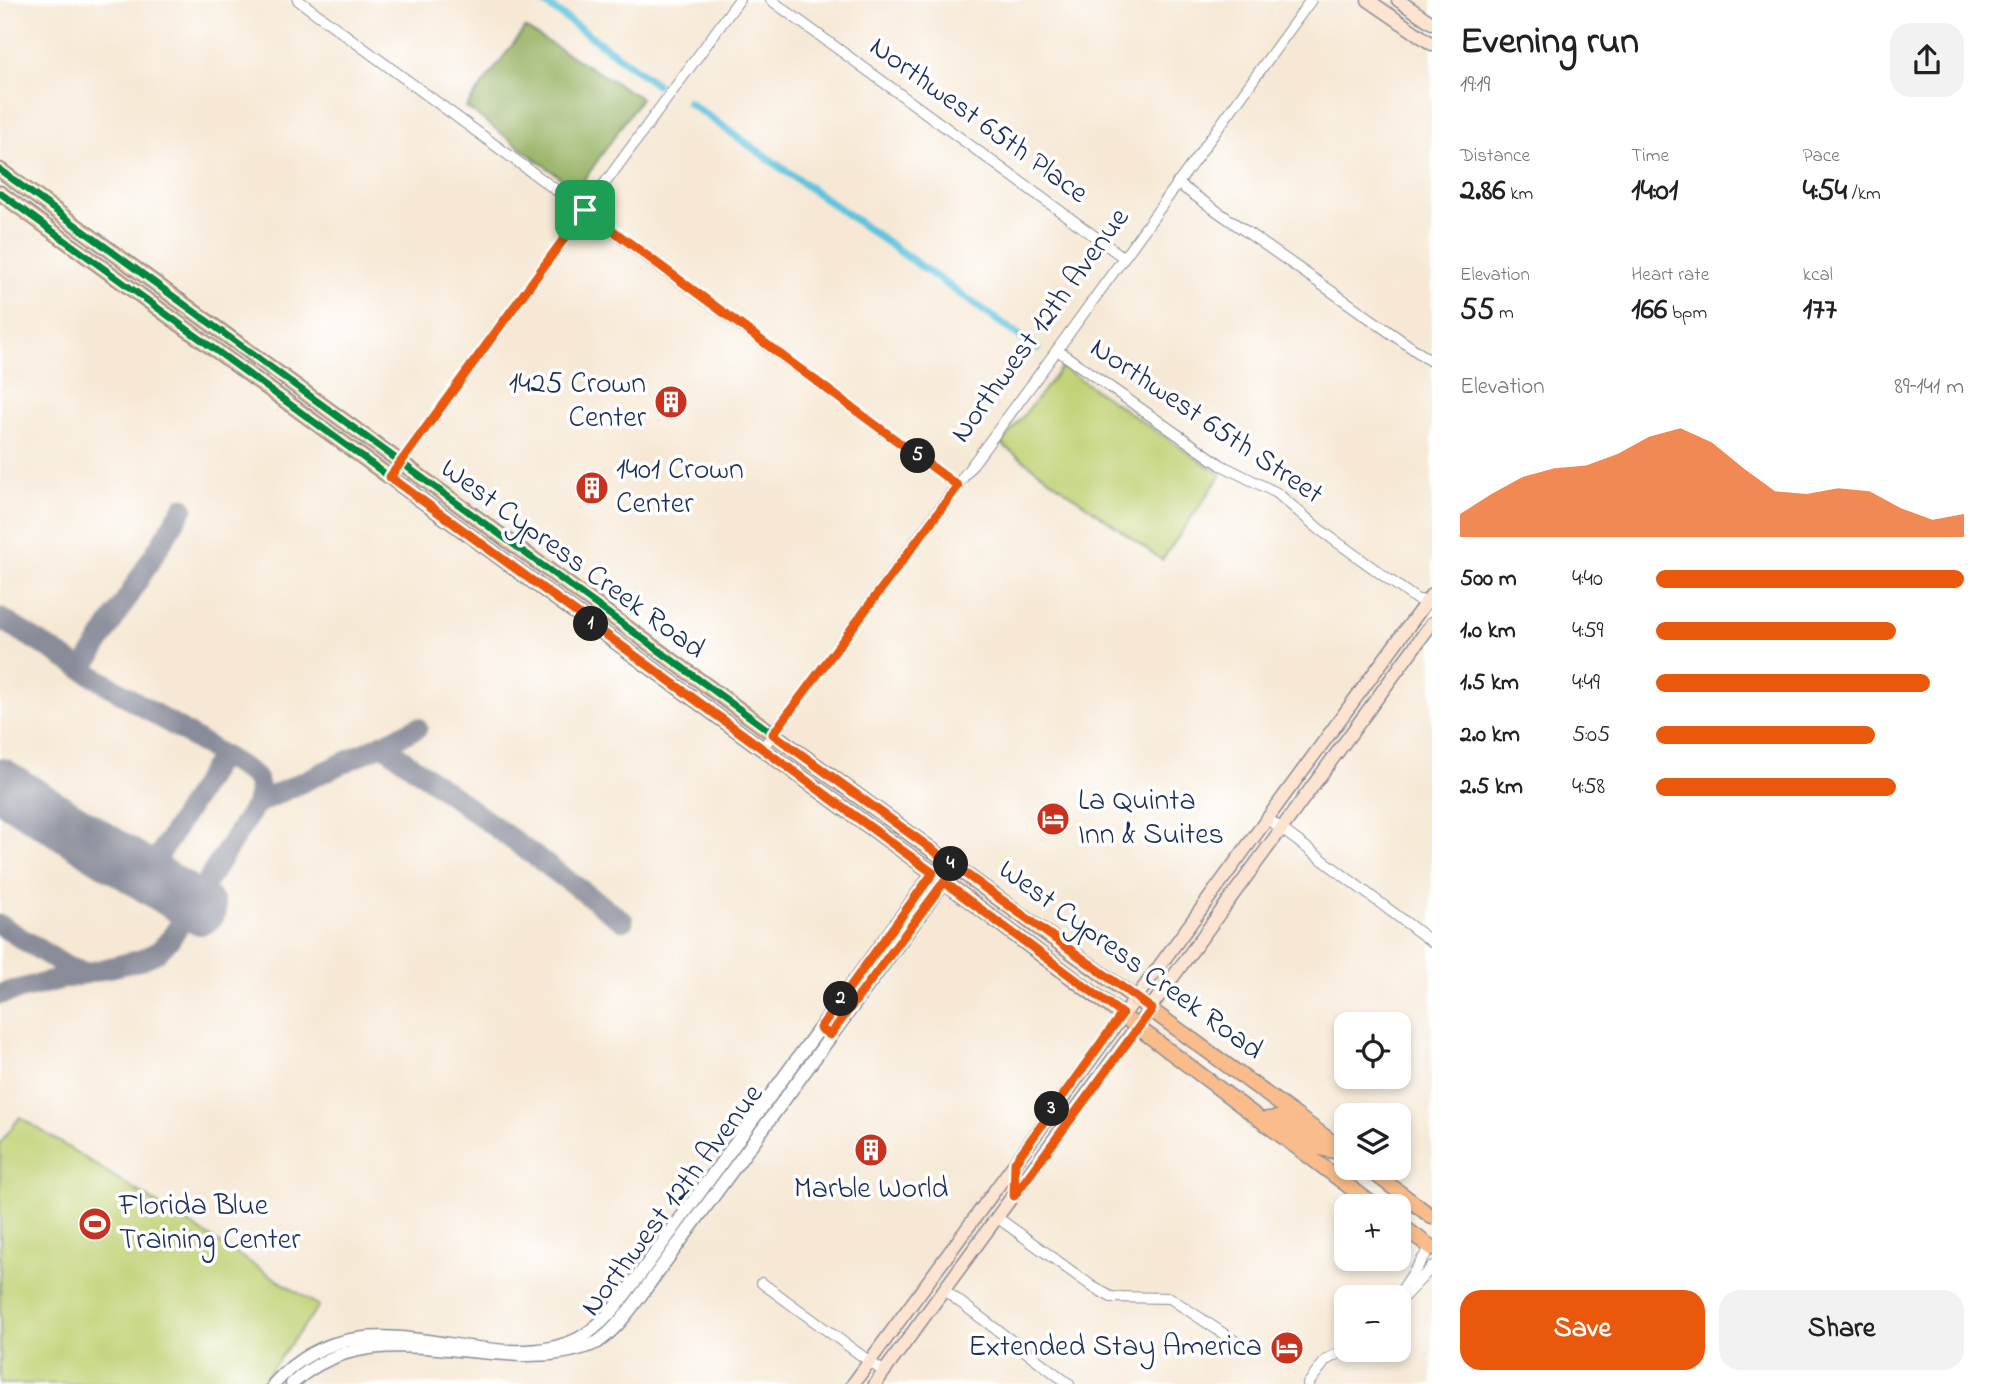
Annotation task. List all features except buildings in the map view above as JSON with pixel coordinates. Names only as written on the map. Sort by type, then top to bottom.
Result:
[{"type":"main road","points":[[1368,0],[1432,44]]},
{"type":"main road","points":[[1398,0],[1432,23]]},
{"type":"main road","name":"West Cypress Creek Road","points":[[0,170],[1334,1144]]},
{"type":"main road","name":"West Cypress Creek Road","points":[[0,192],[939,877],[1359,1194]]},
{"type":"main road","points":[[504,561],[520,557],[537,562]]},
{"type":"main road","points":[[853,1384],[1134,997],[1430,599]]},
{"type":"main road","points":[[875,1384],[1432,623]]},
{"type":"main road","points":[[1261,1120],[1278,1118],[1321,1148],[1334,1151]]},
{"type":"main road","points":[[1014,1196],[1015,1162]]},
{"type":"main road","points":[[1383,1180],[1432,1217]]},
{"type":"main road","points":[[1411,1232],[1432,1247]]},
{"type":"main road","points":[[941,1263],[944,1290]]},
{"type":"main road","points":[[919,1293],[935,1288],[944,1290]]},
{"type":"street","points":[[298,0],[958,486]]},
{"type":"street","points":[[390,477],[740,0]]},
{"type":"street","name":"Northwest 65th Place","points":[[771,0],[1123,257]]},
{"type":"street","name":"Northwest 12th Avenue","points":[[762,749],[958,486],[1311,0]]},
{"type":"street","points":[[1177,183],[1432,362]]},
{"type":"street","name":"Northwest 65th Street","points":[[1057,350],[1221,465],[1277,493],[1322,532],[1416,599],[1430,599]]},
{"type":"street","points":[[1267,818],[1432,942]]},
{"type":"street","points":[[825,1032],[949,862]]},
{"type":"street","name":"Northwest 12th Avenue","points":[[292,1384],[321,1363],[349,1354],[435,1351],[530,1353],[568,1344],[600,1324],[649,1273],[805,1070],[825,1032]]},
{"type":"street","name":"Northwest 12th Avenue","points":[[649,1273],[777,1086],[825,1032]]},
{"type":"street","points":[[998,1218],[1093,1287],[1111,1297],[1170,1298],[1236,1342]]},
{"type":"street","points":[[1405,1285],[1432,1247]]},
{"type":"street","points":[[1411,1289],[1432,1267]]},
{"type":"street","points":[[762,1283],[884,1372]]},
{"type":"street","points":[[944,1290],[1069,1384]]},
{"type":"street","name":"Northwest 12th Avenue","points":[[274,1384],[303,1359],[346,1341],[377,1339],[435,1351]]},
{"type":"street","points":[[1308,1384],[1326,1360],[1334,1356]]},
{"type":"green space","points":[[525,28],[641,98],[577,190],[466,107]]},
{"type":"green space","points":[[1062,367],[1221,475],[1162,560],[1001,444]]},
{"type":"green space","name":"Florida Blue Training Center","points":[[20,1117],[319,1306],[260,1384],[0,1384],[0,1143]]},
{"type":"waterway","points":[[541,0],[656,84]]},
{"type":"waterway","points":[[688,102],[1037,348]]},
{"type":"taxiway","points":[[83,669],[183,508]]},
{"type":"taxiway","points":[[0,618],[252,774],[259,785],[256,804],[171,938],[159,951],[141,960],[0,994]]},
{"type":"taxiway","points":[[256,804],[417,728]]},
{"type":"taxiway","points":[[382,744],[623,921]]},
{"type":"taxiway","points":[[147,875],[221,755]]},
{"type":"taxiway","points":[[0,925],[67,967],[86,973]]},
{"type":"runway","points":[[0,784],[200,909]]},
{"type":"cycle path","points":[[0,170],[949,862]]},
{"type":"cycle path","points":[[0,193],[933,873]]},
{"type":"place","name":"1425 Crown Center","points":[[671,402]]},
{"type":"place","name":"1401 Crown Center","points":[[592,488]]},
{"type":"place","name":"La Quinta Inn & Suites","points":[[1053,819]]},
{"type":"place","name":"Marble World","points":[[871,1150]]},
{"type":"place","name":"Florida Blue Training Center","points":[[95,1224]]},
{"type":"place","name":"Extended Stay America","points":[[1287,1348]]},
{"type":"route","points":[[585,210],[958,486],[773,734],[1152,1009],[1014,1196],[1015,1162],[1122,1014],[944,882],[830,1035],[820,1028],[933,873],[390,477],[585,210]]}]
